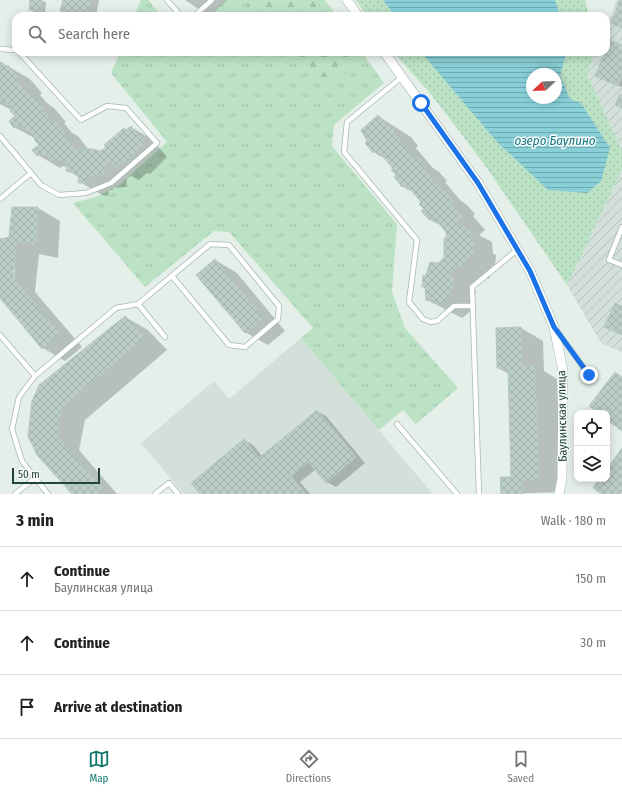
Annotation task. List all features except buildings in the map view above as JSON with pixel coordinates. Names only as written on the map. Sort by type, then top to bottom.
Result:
[{"type":"street","points":[[347,0],[355,12]]},
{"type":"street","name":"Баулинская улица","points":[[387,56],[478,183],[530,271],[554,327],[562,371],[562,478],[559,494]]},
{"type":"lane","points":[[167,0],[178,12]]},
{"type":"lane","points":[[198,12],[212,0]]},
{"type":"lane","points":[[0,49],[12,50]]},
{"type":"lane","points":[[0,136],[41,185],[59,195],[86,193],[111,183],[157,142],[126,108],[107,106],[81,120],[23,56]]},
{"type":"lane","points":[[402,77],[347,122],[344,152],[417,240],[409,302],[422,319],[430,322],[437,321],[454,306],[473,306]]},
{"type":"lane","points":[[0,198],[31,173]]},
{"type":"lane","points":[[622,227],[609,260],[622,265]]},
{"type":"lane","points":[[48,494],[22,461],[12,429],[19,397],[35,376],[116,308],[138,304],[210,244],[229,245],[279,306],[278,319],[245,347],[229,345],[172,276]]},
{"type":"lane","points":[[479,494],[472,287],[517,250]]},
{"type":"lane","points":[[138,304],[165,337]]},
{"type":"lane","points":[[554,327],[589,375]]},
{"type":"lane","points":[[0,334],[35,376]]},
{"type":"lane","points":[[397,424],[457,494]]},
{"type":"lane","points":[[15,494],[35,478]]},
{"type":"lane","points":[[155,494],[169,483],[178,494]]},
{"type":"shaded area","points":[[617,0],[622,0],[622,151],[587,74],[594,56],[610,56],[610,17]]},
{"type":"shaded area","points":[[622,170],[622,352],[601,343],[567,285]]},
{"type":"shaded area","points":[[301,338],[433,494],[184,494],[141,443],[214,381],[229,399]]},
{"type":"green space","points":[[141,0],[148,0],[158,12],[136,12]]},
{"type":"green space","points":[[226,0],[325,0],[334,12],[212,12]]},
{"type":"green space","points":[[250,0],[314,0],[325,12],[247,12],[247,4]]},
{"type":"green space","points":[[356,0],[585,0],[588,12],[364,12]]},
{"type":"green space","points":[[118,56],[365,56],[384,83],[334,125],[332,146],[397,224],[392,292],[405,328],[458,388],[416,424],[403,410],[379,430],[301,338],[313,328],[229,232],[214,231],[145,287],[73,203],[96,197],[119,185],[167,142],[111,73]]},
{"type":"green space","points":[[297,56],[354,56],[353,65],[350,70],[339,76],[320,82],[303,71]]},
{"type":"green space","points":[[397,56],[594,56],[587,74],[622,151],[622,170],[567,285],[484,164],[430,93]]},
{"type":"water","points":[[383,0],[555,0],[559,12],[392,12]]},
{"type":"water","name":"озеро Баулино","points":[[424,56],[566,56],[562,68],[526,68],[526,104],[562,104],[562,80],[570,99],[581,103],[610,148],[601,181],[587,193],[548,190],[497,142]]},
{"type":"route","points":[[421,103],[478,183],[530,271],[554,327],[589,375]]}]
